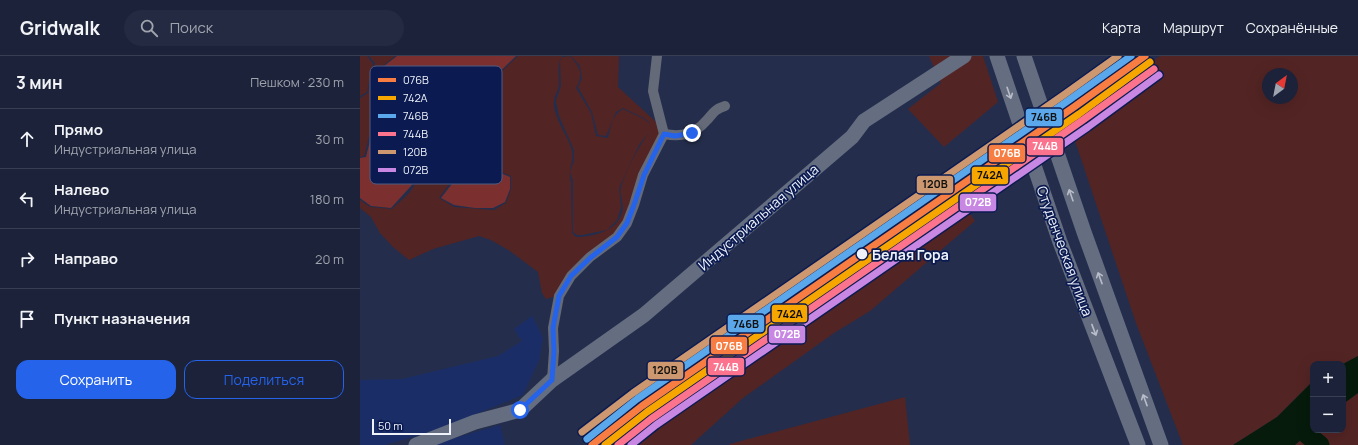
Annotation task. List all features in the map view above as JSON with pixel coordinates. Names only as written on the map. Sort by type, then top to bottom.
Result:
[{"type":"main road","name":"Индустриальная улица","points":[[416,445],[475,422],[520,410],[552,380],[644,315],[852,137],[864,121],[964,56]]},
{"type":"main road","name":"Студенческая улица","points":[[996,56],[1060,242],[1138,445]]},
{"type":"main road","name":"Студенческая улица","points":[[1024,56],[1084,232],[1159,441]]},
{"type":"street","points":[[552,380],[554,351],[553,328],[559,296],[571,276],[590,258],[617,237],[627,223],[644,175],[664,134],[654,91],[657,56]]},
{"type":"street","points":[[664,134],[675,136],[692,133],[705,123],[716,109],[725,106]]},
{"type":"shaded area","points":[[360,56],[367,56],[373,64],[373,66],[370,66],[370,78],[367,92],[360,96]]},
{"type":"shaded area","points":[[369,56],[395,56],[383,66],[374,66],[375,63]]},
{"type":"shaded area","points":[[397,56],[516,56],[502,70],[502,66],[384,66]]},
{"type":"shaded area","points":[[518,56],[562,56],[560,59],[559,66],[559,86],[554,99],[554,107],[558,120],[568,139],[572,151],[570,172],[574,161],[574,150],[559,116],[556,101],[561,86],[560,61],[562,57],[570,56],[580,71],[580,78],[576,88],[591,113],[596,136],[608,138],[611,125],[616,114],[623,109],[644,119],[649,123],[651,129],[649,122],[644,118],[623,108],[616,112],[606,136],[598,135],[592,112],[578,87],[582,78],[580,66],[571,56],[619,56],[618,87],[656,122],[661,135],[625,223],[556,296],[546,299],[542,293],[538,272],[510,251],[491,240],[479,236],[433,249],[409,260],[393,247],[380,233],[371,217],[360,208],[360,200],[370,207],[392,209],[412,189],[415,184],[449,184],[439,198],[454,207],[494,210],[506,203],[511,189],[511,176],[502,173],[502,71]],"holes":[[[649,132],[633,159],[623,180],[620,192],[623,208],[621,216],[617,222],[606,231],[583,237],[576,237],[572,233],[570,172],[573,181],[573,232],[577,235],[582,235],[607,230],[617,220],[621,207],[619,188],[639,145]]]},
{"type":"shaded area","points":[[929,56],[983,56],[998,102],[944,147],[908,109],[941,83]]},
{"type":"shaded area","points":[[1160,56],[1358,56],[1358,356],[1346,362],[1346,361],[1310,361],[1310,384],[1277,417],[1233,445],[1183,445],[1136,323],[1068,120]]},
{"type":"shaded area","points":[[370,84],[370,136],[364,156],[360,157],[360,98],[368,93]]},
{"type":"shaded area","points":[[370,141],[370,184],[412,184],[391,208],[371,206],[360,198],[360,158],[366,157]]},
{"type":"shaded area","points":[[502,174],[510,177],[510,189],[505,202],[493,208],[475,208],[454,205],[441,198],[452,184],[502,184]]},
{"type":"shaded area","points":[[960,199],[975,221],[870,311],[834,333],[743,398],[691,445],[618,445],[642,426]]},
{"type":"shaded area","points":[[532,316],[543,338],[539,360],[523,395],[432,432],[384,445],[360,445],[360,380],[402,379],[498,356],[522,341],[514,329]]},
{"type":"shaded area","points":[[1358,356],[1358,393],[1346,402],[1346,397],[1346,362]]},
{"type":"shaded area","points":[[1310,384],[1310,432],[1295,445],[1233,445],[1277,417]]},
{"type":"shaded area","points":[[1358,393],[1358,445],[1295,445],[1310,432],[1310,433],[1346,433],[1346,402]]},
{"type":"shaded area","points":[[905,397],[910,445],[730,445],[730,444]]},
{"type":"shaded area","points":[[500,425],[505,445],[430,445]]},
{"type":"waterway","points":[[1294,424],[1320,445]]},
{"type":"transit line","name":"120В","points":[[582,432],[633,393],[1118,56]]},
{"type":"transit line","name":"746В","points":[[587,439],[637,399],[1131,56]]},
{"type":"transit line","name":"076В","points":[[592,445],[642,406],[1074,107],[1145,56]]},
{"type":"transit line","name":"742А","points":[[605,445],[647,412],[1079,114],[1150,62]]},
{"type":"transit line","name":"744В","points":[[618,445],[651,419],[1083,120],[1154,69]]},
{"type":"transit line","name":"072В","points":[[631,445],[656,425],[1088,127],[1159,75]]},
{"type":"place","name":"Белая Гора","points":[[862,254]]},
{"type":"route","points":[[520,410],[552,380],[554,351],[553,328],[559,296],[571,276],[590,258],[617,237],[627,223],[644,175],[664,134],[675,136],[692,133]]}]
